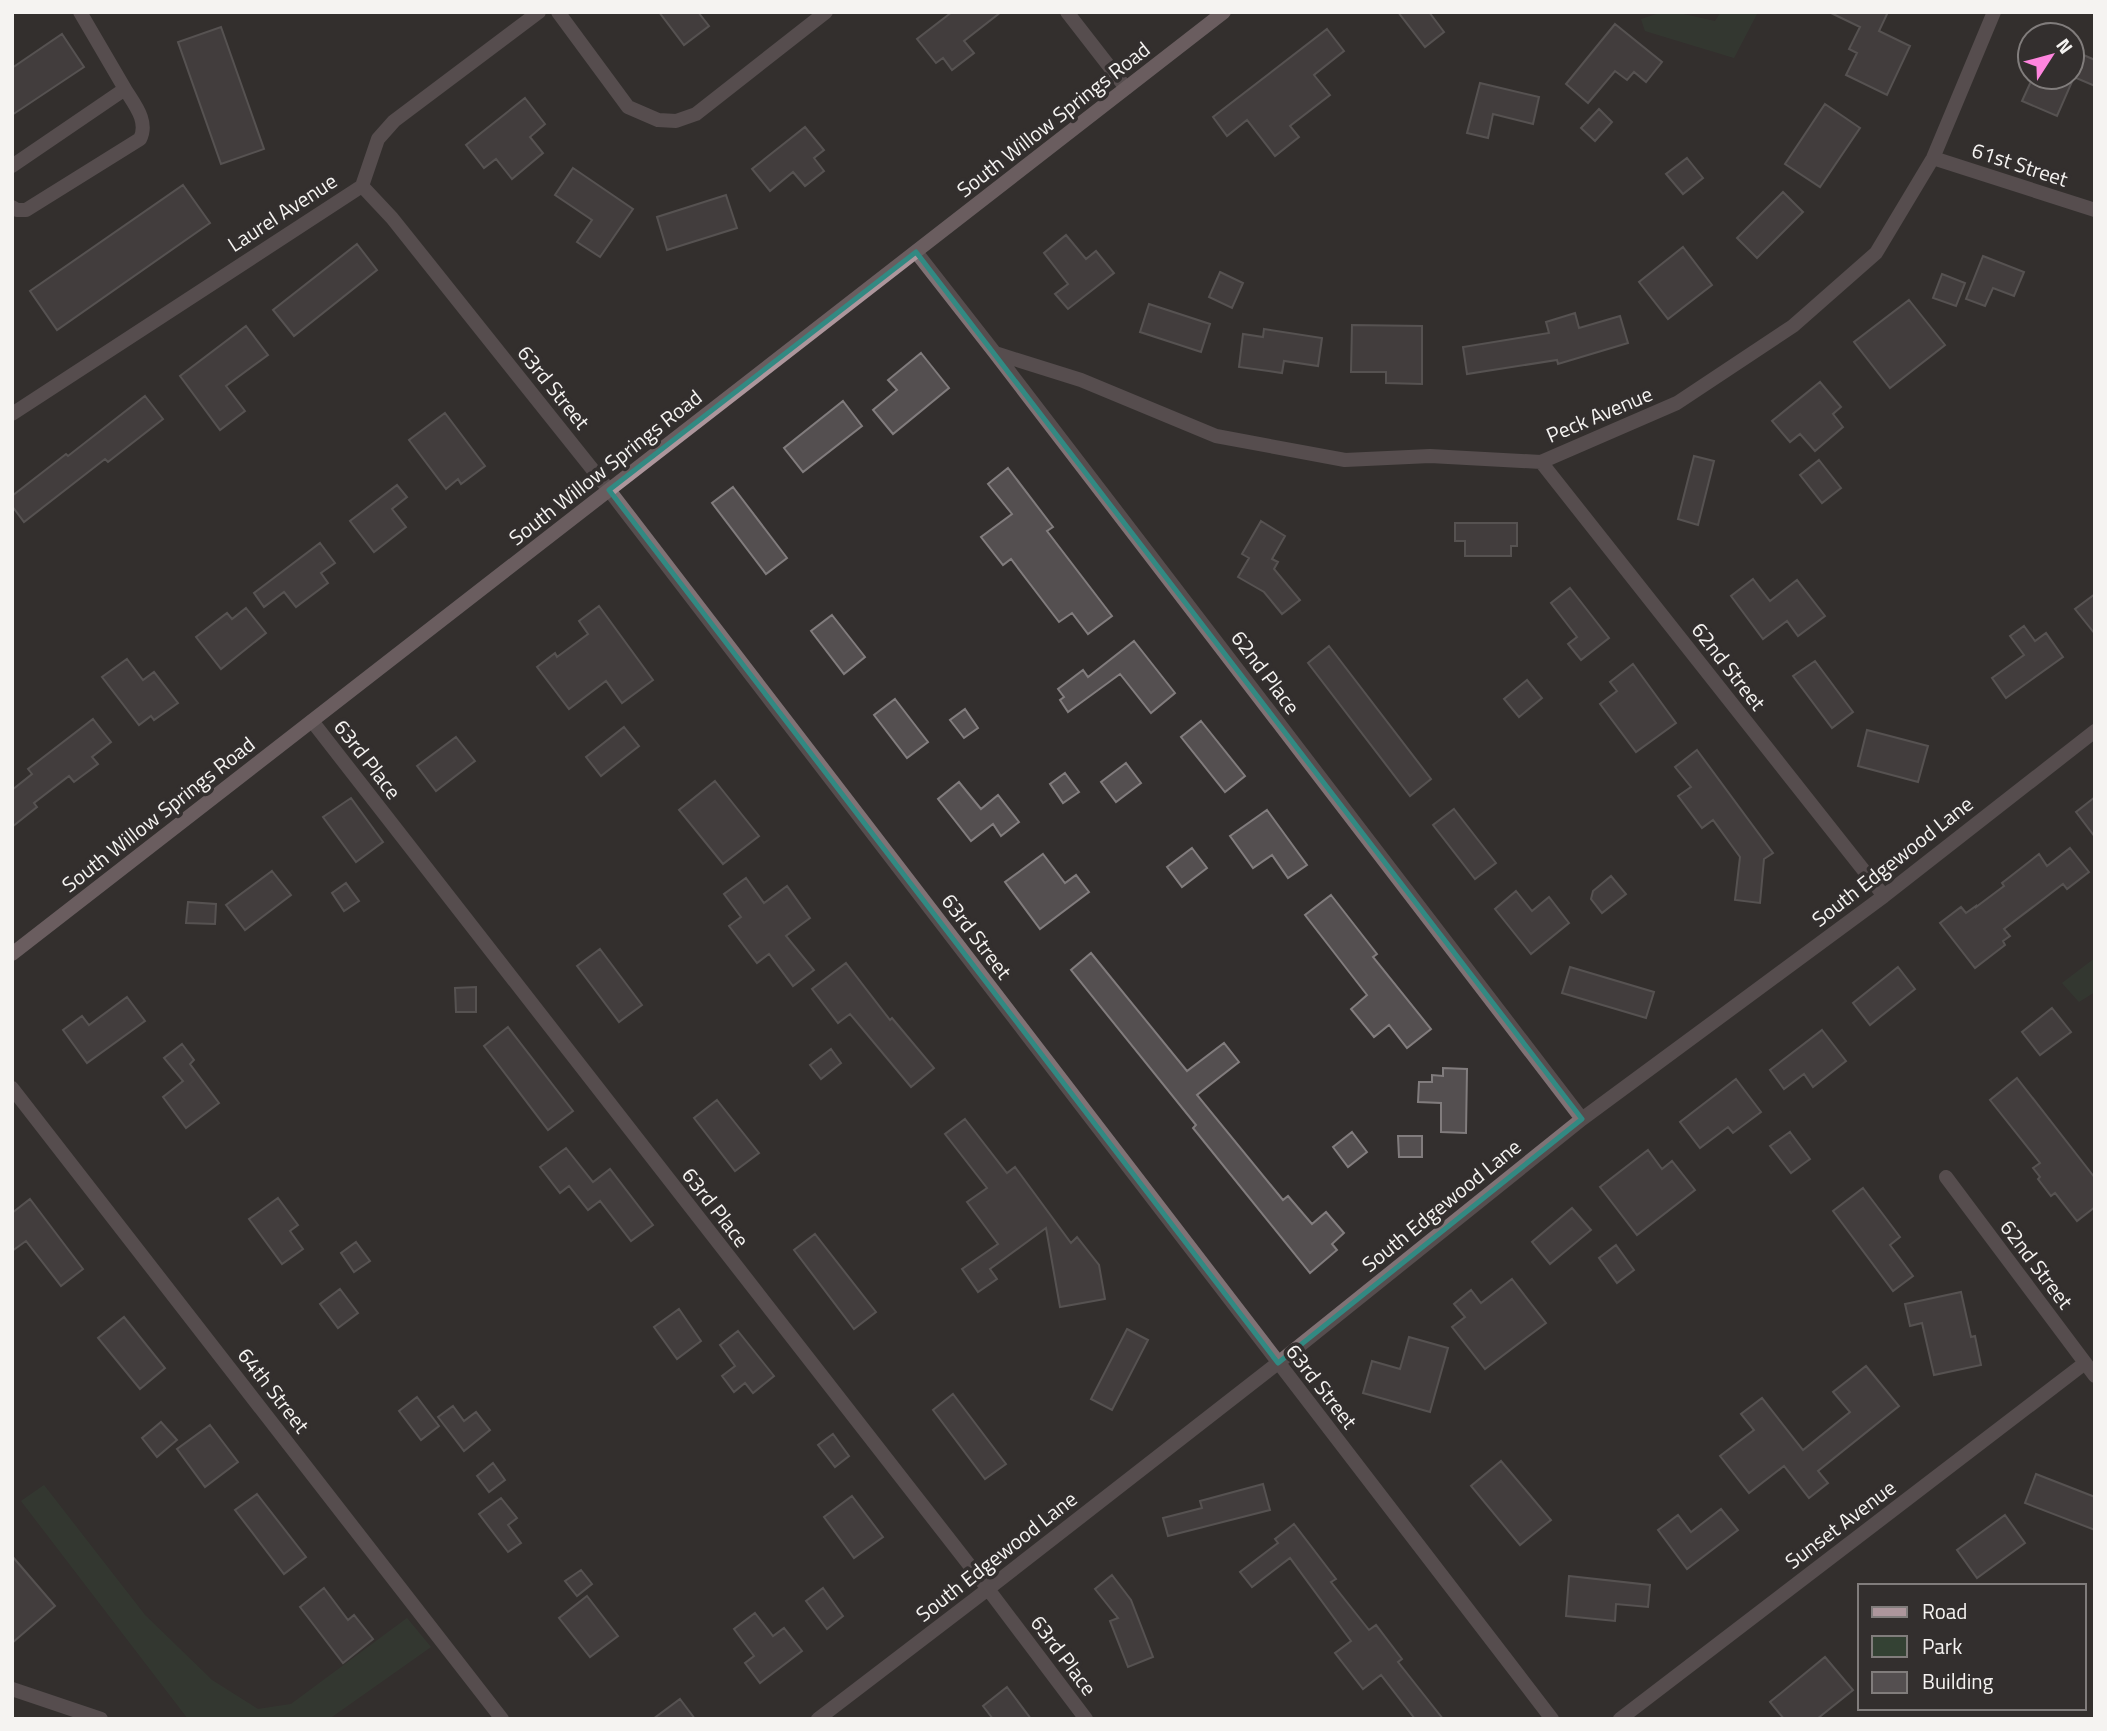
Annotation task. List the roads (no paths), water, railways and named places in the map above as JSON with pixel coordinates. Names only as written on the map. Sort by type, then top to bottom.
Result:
[{"type":"street","points":[[12,207],[26,210],[140,139],[144,131],[143,122],[80,12]]},
{"type":"street","name":"Laurel Avenue","points":[[12,414],[362,186],[378,139],[394,121],[539,12]]},
{"type":"street","points":[[558,12],[628,107],[658,120],[676,121],[696,114],[826,12]]},
{"type":"street","points":[[1068,12],[1126,88]]},
{"type":"street","name":"South Willow Springs Road","points":[[12,954],[1224,12]]},
{"type":"street","name":"Peck Avenue","points":[[995,353],[1081,380],[1216,436],[1345,460],[1430,456],[1541,462],[1678,403],[1793,326],[1876,253],[1933,158],[1994,12]]},
{"type":"street","points":[[12,166],[125,89]]},
{"type":"street","name":"61st Street","points":[[1933,158],[2095,210]]},
{"type":"street","name":"63rd Street","points":[[362,186],[392,218],[609,490],[1552,1719]]},
{"type":"street","name":"62nd Place","points":[[916,252],[1581,1119]]},
{"type":"street","name":"62nd Street","points":[[1541,462],[1884,896]]},
{"type":"street","name":"63rd Place","points":[[312,721],[988,1589],[1086,1719]]},
{"type":"street","name":"South Edgewood Lane","points":[[818,1719],[1278,1363],[1581,1119],[1884,896],[2095,731]]},
{"type":"street","name":"64th Street","points":[[12,1088],[502,1719]]},
{"type":"street","name":"62nd Street","points":[[1946,1177],[2095,1376]]},
{"type":"street","name":"Sunset Avenue","points":[[1620,1719],[2085,1363]]},
{"type":"street","points":[[12,1689],[101,1719]]}]
